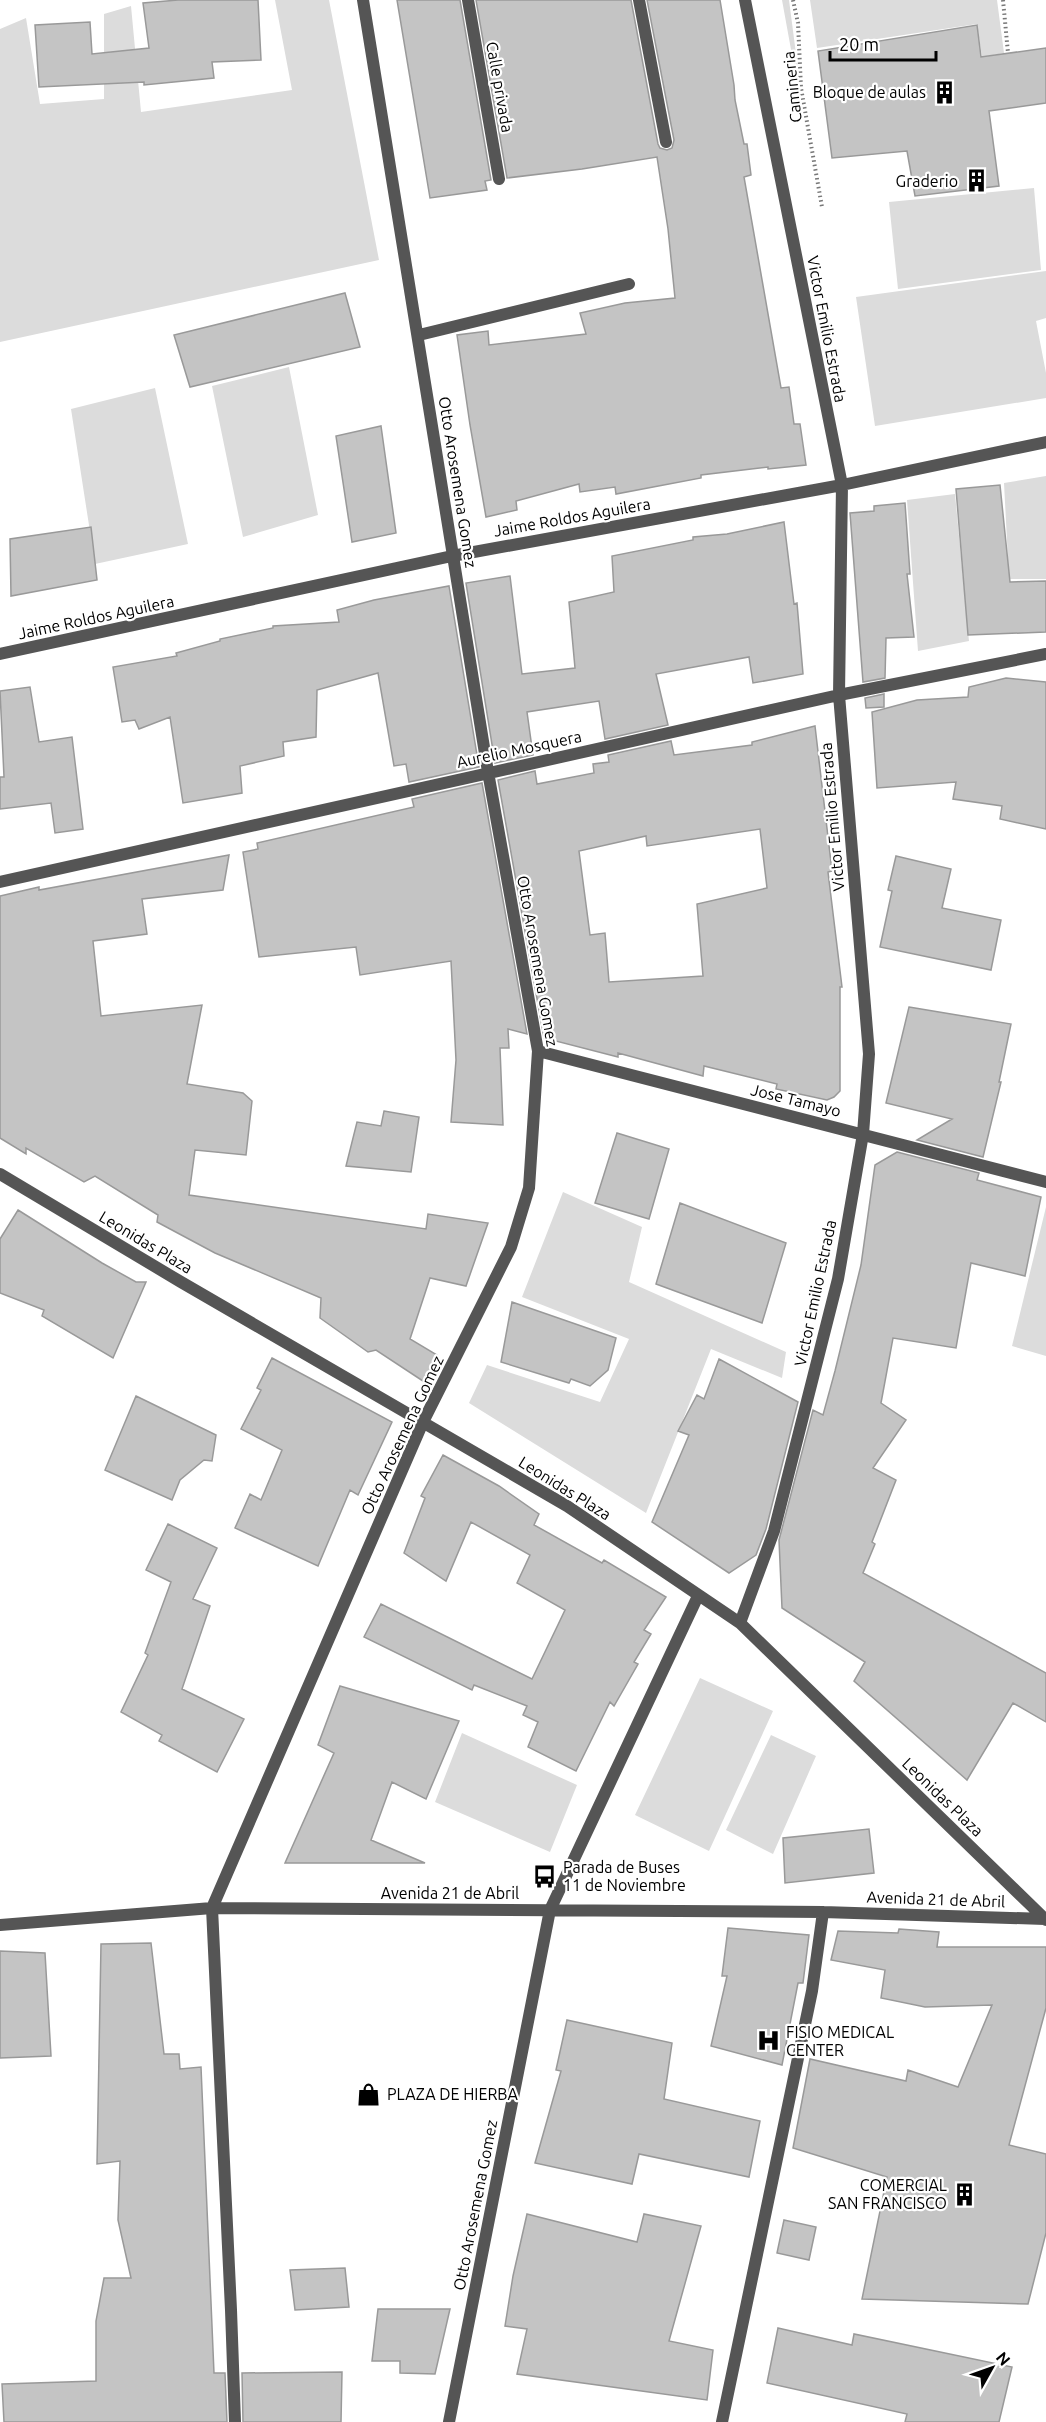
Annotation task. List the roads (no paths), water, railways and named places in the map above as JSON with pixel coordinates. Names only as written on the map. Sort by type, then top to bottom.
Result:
[{"type":"street","name":"Otto Arosemena Gomez","points":[[212,1908],[423,1422],[511,1247],[529,1188],[538,1051],[452,556],[419,335],[363,0]]},
{"type":"street","name":"Calle privada","points":[[468,0],[499,179]]},
{"type":"street","points":[[639,0],[666,142]]},
{"type":"street","name":"Victor Emilio Estrada","points":[[740,1623],[774,1531],[838,1279],[863,1134],[869,1054],[839,695],[842,485],[745,0]]},
{"type":"street","points":[[419,335],[629,284]]},
{"type":"street","name":"Jaime Roldos Aguilera","points":[[0,654],[452,556],[842,485],[1046,442]]},
{"type":"street","name":"Aurelio Mosquera","points":[[0,882],[839,695],[1046,654]]},
{"type":"street","name":"Jose Tamayo","points":[[538,1051],[1046,1182]]},
{"type":"street","name":"Leonidas Plaza","points":[[0,1174],[567,1506],[740,1623],[1045,1919]]},
{"type":"street","name":"Otto Arosemena Gomez","points":[[449,2422],[550,1910],[698,1596]]},
{"type":"street","points":[[212,1908],[235,2422]]},
{"type":"street","name":"Avenida 21 de Abril","points":[[0,1925],[212,1908],[823,1912],[1045,1919]]},
{"type":"street","points":[[722,2422],[812,1991],[823,1912]]},
{"type":"place","name":"Bloque de aulas","points":[[944,92]]},
{"type":"place","name":"Graderio","points":[[976,181]]},
{"type":"place","name":"Parada de Buses 11 de Noviembre","points":[[545,1876]]},
{"type":"place","name":"FISIO MEDICAL CENTER","points":[[768,2041]]},
{"type":"place","name":"PLAZA DE HIERBA","points":[[369,2094]]},
{"type":"place","name":"COMERCIAL SAN FRANCISCO","points":[[965,2194]]}]
